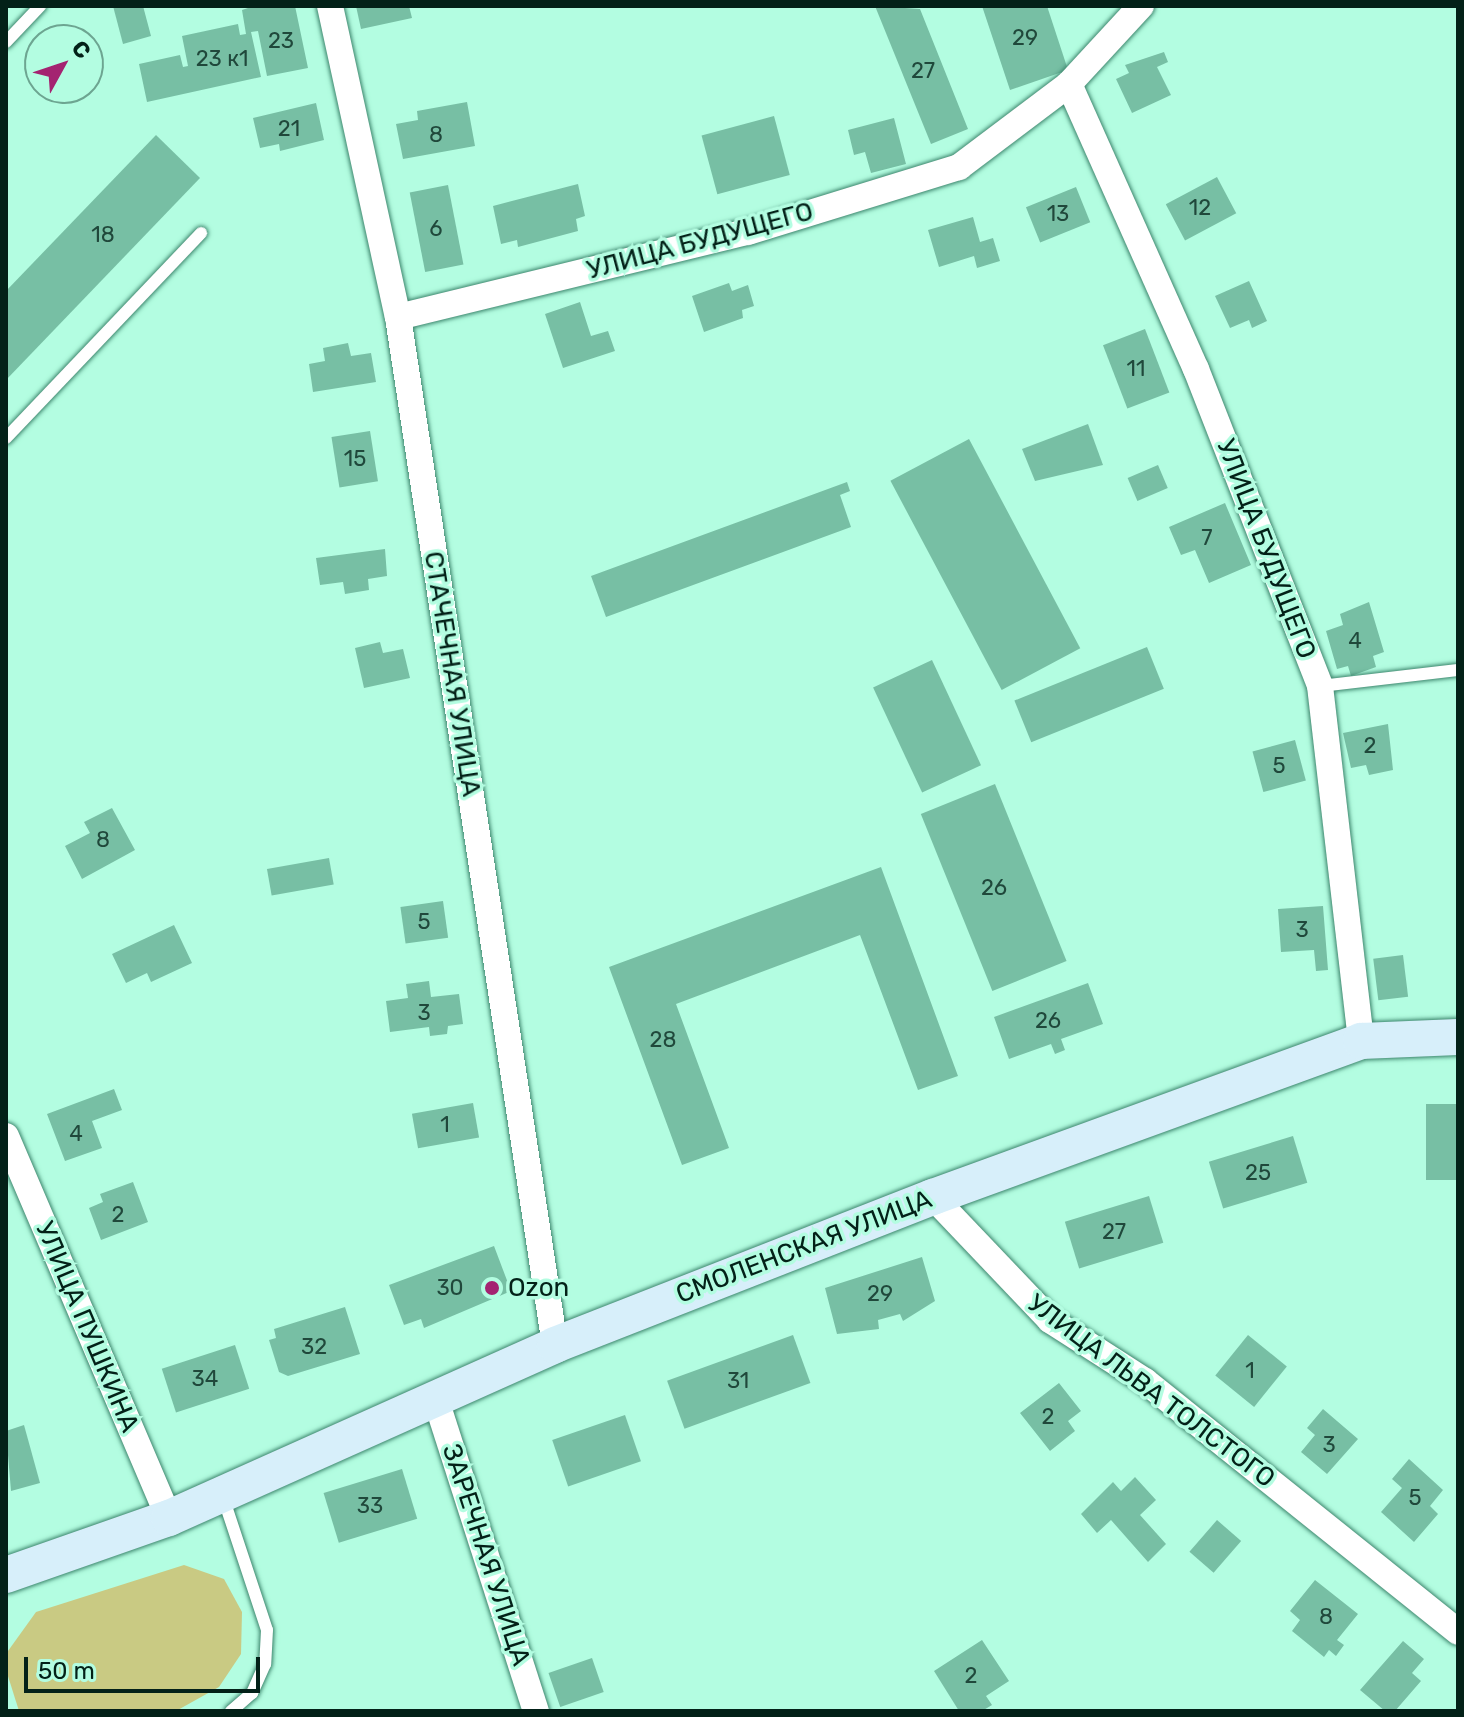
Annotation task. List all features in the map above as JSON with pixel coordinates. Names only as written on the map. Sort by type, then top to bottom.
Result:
[{"type":"main road","name":"СМОЛЕНСКАЯ УЛИЦА","points":[[6,1575],[169,1518],[555,1345],[933,1197],[1361,1041],[1458,1037]]},
{"type":"street","name":"СТАЧЕЧНАЯ УЛИЦА","points":[[330,6],[398,317],[555,1345]]},
{"type":"street","name":"УЛИЦА БУДУЩЕГО","points":[[398,317],[748,232],[959,167],[1069,84],[1141,6]]},
{"type":"street","name":"УЛИЦА БУДУЩЕГО","points":[[1069,84],[1196,369],[1320,686],[1361,1041]]},
{"type":"street","name":"УЛИЦА ПУШКИНА","points":[[6,1136],[169,1518]]},
{"type":"street","name":"УЛИЦА ЛЬВА ТОЛСТОГО","points":[[933,1197],[1050,1320],[1145,1381],[1458,1632]]},
{"type":"street","name":"ЗАРЕЧНАЯ УЛИЦА","points":[[436,1400],[536,1711]]},
{"type":"lane","points":[[6,42],[40,6]]},
{"type":"lane","points":[[6,438],[201,233]]},
{"type":"lane","points":[[1320,686],[1458,670]]},
{"type":"lane","points":[[222,1495],[267,1630],[265,1664],[252,1693],[231,1711]]},
{"type":"green space","points":[[184,1565],[224,1579],[242,1612],[241,1654],[219,1687],[176,1711],[19,1711],[7,1673],[8,1651],[36,1612]]},
{"type":"building","points":[[113,6],[143,6],[151,36],[123,44]]},
{"type":"building","points":[[254,6],[295,6],[308,68],[267,76],[258,31],[251,32],[261,77],[147,102],[139,64],[180,55],[183,67],[188,66],[182,36],[238,24],[240,35],[246,34],[242,10]]},
{"type":"building","points":[[356,6],[409,6],[412,18],[361,29]]},
{"type":"building","points":[[875,6],[920,9],[968,129],[931,144]]},
{"type":"building","points":[[982,6],[1047,6],[1068,70],[1010,90]]},
{"type":"building","points":[[1164,52],[1168,62],[1157,67],[1171,95],[1132,113],[1116,79],[1129,73],[1125,65]]},
{"type":"building","points":[[467,102],[475,146],[403,159],[396,124],[418,120],[417,111]]},
{"type":"building","points":[[316,103],[324,140],[280,151],[279,144],[260,148],[253,118]]},
{"type":"building","points":[[774,116],[790,175],[717,194],[702,135]]},
{"type":"building","points":[[894,118],[906,164],[871,173],[865,152],[854,155],[848,130]]},
{"type":"building","points":[[156,135],[200,178],[6,380],[6,291]]},
{"type":"building","points":[[1217,177],[1236,213],[1185,240],[1166,204]]},
{"type":"building","points":[[578,184],[585,216],[576,219],[578,231],[518,247],[517,240],[501,244],[493,206]]},
{"type":"building","points":[[448,185],[463,265],[425,272],[410,192]]},
{"type":"building","points":[[1076,187],[1090,222],[1040,242],[1026,207]]},
{"type":"building","points":[[973,217],[980,242],[993,238],[1000,261],[977,268],[974,256],[939,267],[928,230]]},
{"type":"building","points":[[1249,281],[1267,321],[1252,328],[1249,320],[1230,328],[1215,296]]},
{"type":"building","points":[[729,283],[732,291],[748,285],[754,306],[742,310],[743,318],[704,332],[692,296]]},
{"type":"building","points":[[580,302],[591,336],[608,331],[615,351],[563,368],[545,314]]},
{"type":"building","points":[[1145,329],[1169,392],[1127,409],[1103,345]]},
{"type":"building","points":[[348,343],[351,356],[371,353],[376,382],[313,392],[309,364],[325,361],[323,348]]},
{"type":"building","points":[[1088,424],[1103,465],[1035,481],[1022,449]]},
{"type":"building","points":[[370,431],[378,481],[339,487],[331,437]]},
{"type":"building","points":[[969,439],[1080,648],[1002,690],[890,481]]},
{"type":"building","points":[[1158,465],[1168,488],[1137,501],[1128,478]]},
{"type":"building","points":[[847,482],[850,491],[840,495],[851,527],[606,617],[591,576]]},
{"type":"building","points":[[1225,503],[1251,565],[1209,583],[1195,550],[1181,555],[1169,527]]},
{"type":"building","points":[[385,549],[387,576],[368,579],[369,590],[345,594],[343,582],[320,585],[316,558]]},
{"type":"building","points":[[1369,602],[1384,652],[1373,656],[1376,667],[1351,676],[1348,666],[1337,669],[1326,631],[1343,625],[1340,614]]},
{"type":"building","points":[[380,642],[383,653],[403,649],[410,678],[364,688],[355,648]]},
{"type":"building","points":[[1147,647],[1164,689],[1031,742],[1014,701]]},
{"type":"building","points":[[932,660],[981,765],[922,793],[873,687]]},
{"type":"building","points":[[1388,724],[1393,770],[1369,775],[1366,765],[1351,768],[1343,733]]},
{"type":"building","points":[[1295,740],[1306,781],[1263,792],[1252,751]]},
{"type":"building","points":[[995,784],[1067,961],[992,991],[921,814]]},
{"type":"building","points":[[112,808],[135,850],[82,879],[65,846],[90,833],[84,822]]},
{"type":"building","points":[[329,858],[334,885],[272,896],[267,869]]},
{"type":"building","points":[[881,867],[958,1076],[918,1090],[860,935],[676,1004],[729,1148],[682,1165],[609,967]]},
{"type":"building","points":[[443,901],[448,938],[406,944],[400,907]]},
{"type":"building","points":[[1323,906],[1328,970],[1316,971],[1314,950],[1281,952],[1278,909]]},
{"type":"building","points":[[174,925],[192,963],[151,982],[147,973],[126,983],[112,954]]},
{"type":"building","points":[[1403,955],[1408,997],[1378,1000],[1373,959]]},
{"type":"building","points":[[429,981],[431,997],[459,994],[463,1024],[448,1026],[447,1034],[430,1036],[429,1027],[390,1032],[386,1001],[408,998],[406,984]]},
{"type":"building","points":[[1088,983],[1103,1024],[1061,1039],[1065,1050],[1055,1054],[1051,1044],[1009,1059],[994,1017]]},
{"type":"building","points":[[114,1089],[122,1110],[92,1121],[102,1148],[65,1161],[47,1114]]},
{"type":"building","points":[[473,1103],[479,1137],[418,1148],[412,1114]]},
{"type":"building","points":[[1426,1104],[1458,1104],[1458,1180],[1426,1180]]},
{"type":"building","points":[[1293,1136],[1307,1183],[1223,1209],[1209,1162]]},
{"type":"building","points":[[133,1182],[148,1222],[101,1240],[89,1208],[103,1202],[100,1194]]},
{"type":"building","points":[[1149,1196],[1163,1243],[1079,1269],[1065,1222]]},
{"type":"building","points":[[494,1246],[511,1291],[424,1328],[421,1319],[404,1325],[389,1285]]},
{"type":"building","points":[[922,1257],[935,1301],[903,1321],[900,1314],[878,1320],[879,1329],[837,1334],[825,1288]]},
{"type":"building","points":[[345,1307],[360,1354],[288,1376],[279,1372],[269,1340],[276,1338],[274,1329]]},
{"type":"building","points":[[793,1335],[810,1383],[685,1429],[667,1381]]},
{"type":"building","points":[[1248,1335],[1287,1366],[1254,1407],[1215,1375]]},
{"type":"building","points":[[235,1345],[249,1389],[176,1413],[162,1369]]},
{"type":"building","points":[[1059,1383],[1081,1411],[1068,1421],[1075,1431],[1050,1451],[1020,1413]]},
{"type":"building","points":[[1323,1409],[1358,1439],[1327,1474],[1301,1452],[1315,1435],[1307,1428]]},
{"type":"building","points":[[625,1415],[641,1461],[568,1486],[552,1440]]},
{"type":"building","points":[[24,1425],[40,1483],[11,1491],[6,1431]]},
{"type":"building","points":[[1409,1459],[1443,1490],[1430,1506],[1438,1514],[1414,1542],[1381,1512],[1402,1488],[1392,1479]]},
{"type":"building","points":[[402,1469],[417,1519],[339,1543],[324,1493]]},
{"type":"building","points":[[1135,1477],[1156,1500],[1140,1515],[1166,1544],[1148,1562],[1111,1520],[1097,1533],[1081,1514],[1113,1482],[1121,1491]]},
{"type":"building","points":[[1217,1520],[1241,1541],[1214,1573],[1189,1552]]},
{"type":"building","points":[[1315,1580],[1358,1614],[1337,1640],[1344,1645],[1336,1656],[1329,1650],[1324,1657],[1292,1631],[1300,1620],[1290,1611]]},
{"type":"building","points":[[982,1640],[1009,1681],[986,1696],[992,1705],[982,1711],[959,1711],[934,1671]]},
{"type":"building","points":[[1403,1641],[1424,1659],[1412,1673],[1421,1681],[1395,1711],[1385,1711],[1360,1690]]},
{"type":"building","points":[[592,1658],[604,1692],[560,1707],[549,1673]]},
{"type":"place","name":"Ozon","points":[[492,1288]]}]
